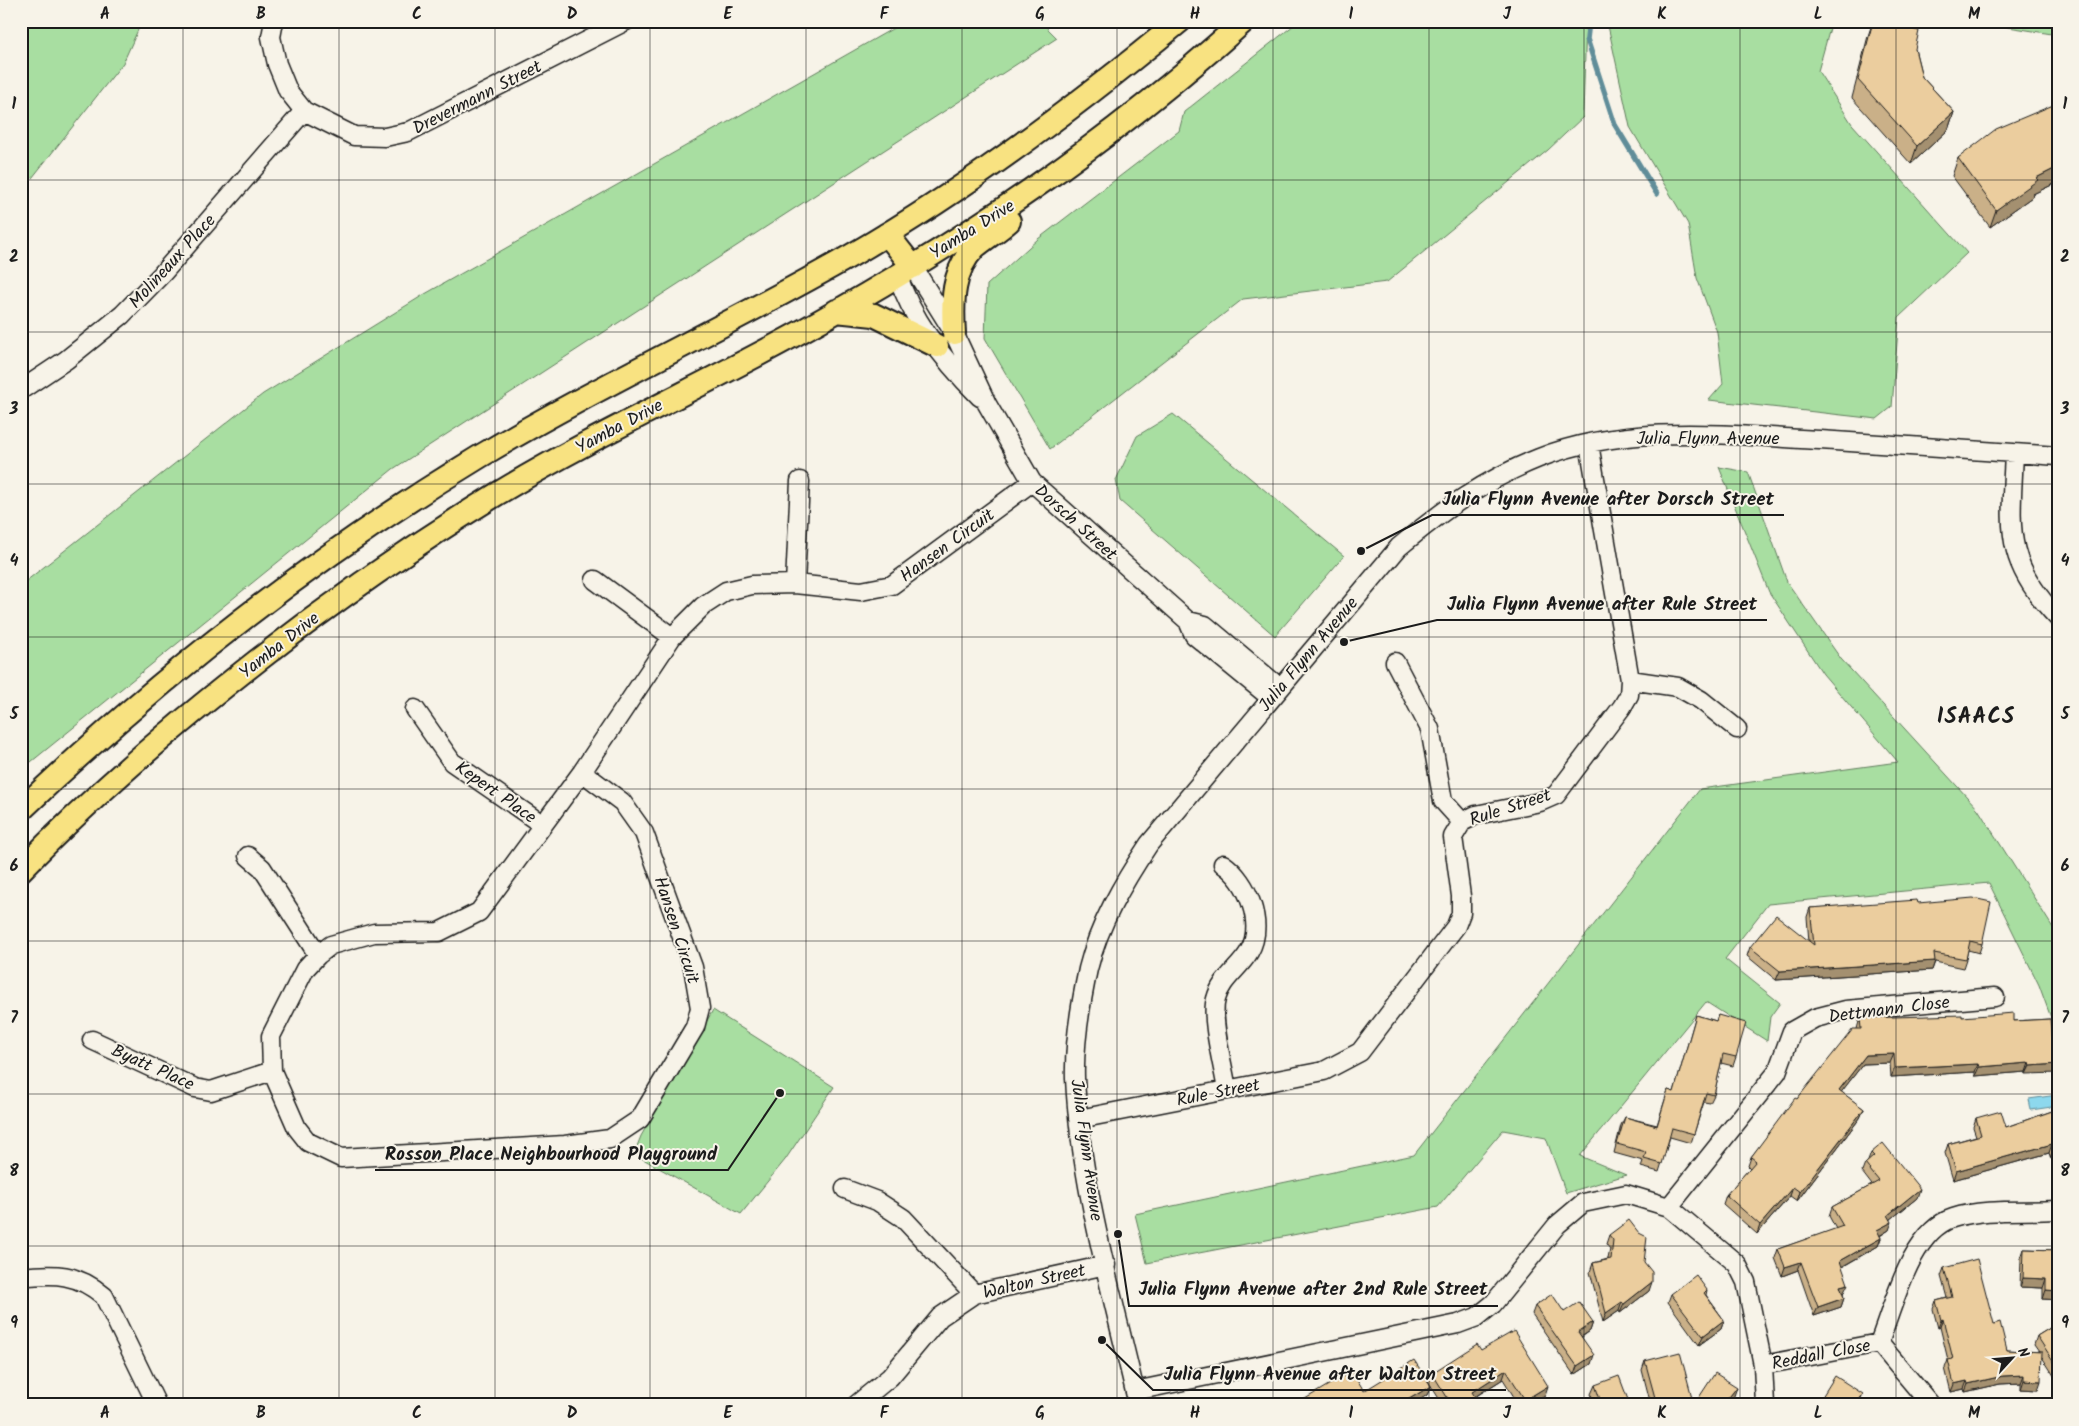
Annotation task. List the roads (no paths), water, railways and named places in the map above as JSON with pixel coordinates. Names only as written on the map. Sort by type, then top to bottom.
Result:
[{"type":"main road","points":[[21,810],[104,732],[174,673],[275,594],[349,541],[420,494],[526,429],[766,302],[884,236],[1002,158],[1126,65],[1180,21]]},
{"type":"main road","name":"Yamba Drive","points":[[21,870],[100,792],[202,704],[321,612],[388,564],[490,498],[548,464],[836,311],[906,271],[1033,190],[1155,99],[1244,21]]},
{"type":"main road","points":[[836,311],[874,315],[946,339],[962,264],[974,248],[1008,222],[1033,190]]},
{"type":"main road","points":[[884,236],[906,271]]},
{"type":"street","name":"Drevermann Street","points":[[274,21],[271,37],[277,64],[288,91],[304,111],[354,136],[385,137],[408,132],[626,21]]},
{"type":"street","name":"Molineaux Place","points":[[21,390],[66,360],[122,316],[162,274],[304,111]]},
{"type":"street","name":"Dorsch Street","points":[[906,271],[904,293],[946,339],[951,368],[987,404],[1037,488],[1188,621],[1194,635],[1275,693]]},
{"type":"street","name":"Julia Flynn Avenue","points":[[1136,1398],[1088,1186],[1079,1119],[1075,1077],[1088,969],[1104,922],[1126,879],[1149,844],[1399,547],[1444,509],[1496,477],[1540,458],[1589,444],[1648,434],[1780,438],[2058,456]]},
{"type":"street","name":"Rule Street","points":[[1079,1119],[1324,1071],[1360,1052],[1456,926],[1461,913],[1461,896],[1453,837],[1462,822],[1476,815],[1540,802],[1556,795],[1629,695],[1630,680],[1589,444]]},
{"type":"street","points":[[2014,453],[2012,533],[2017,560],[2039,599],[2058,618]]},
{"type":"street","points":[[795,584],[800,481]]},
{"type":"street","name":"Hansen Circuit","points":[[582,772],[622,802],[644,833],[693,966],[700,1008],[695,1027],[640,1119],[610,1139],[565,1145],[341,1158],[308,1142],[296,1128],[272,1072],[271,1036],[305,969],[331,945],[374,933],[439,932],[479,912],[582,772],[672,637],[703,606],[726,592],[752,585],[795,584],[861,591],[892,585],[1037,488]]},
{"type":"street","points":[[595,580],[672,637]]},
{"type":"street","points":[[1394,662],[1430,729],[1443,801],[1462,822]]},
{"type":"street","points":[[1630,680],[1678,688],[1701,700],[1736,729]]},
{"type":"street","name":"Kepert Place","points":[[415,709],[452,762],[543,825]]},
{"type":"street","points":[[248,856],[262,868],[318,955]]},
{"type":"street","points":[[1222,864],[1232,871],[1250,897],[1255,925],[1250,952],[1226,979],[1216,999],[1214,1012],[1228,1090]]},
{"type":"street","name":"Dettmann Close","points":[[1669,1207],[1777,1072],[1792,1031],[1815,1018],[1846,1010],[1995,997]]},
{"type":"street","name":"Byatt Place","points":[[92,1040],[195,1088],[211,1091],[272,1072]]},
{"type":"street","points":[[845,1189],[877,1201],[904,1218],[974,1294]]},
{"type":"street","points":[[1136,1398],[1458,1324],[1477,1317],[1493,1304],[1557,1225],[1583,1202],[1626,1194],[1669,1207],[1738,1264],[1746,1282],[1764,1365],[1765,1405]]},
{"type":"street","name":"Reddall Close","points":[[1880,1342],[1916,1250],[1930,1232],[1952,1218],[1980,1213],[2056,1210]]},
{"type":"street","name":"Walton Street","points":[[856,1405],[890,1377],[940,1317],[974,1294],[1106,1264]]},
{"type":"street","points":[[21,1277],[54,1273],[90,1284],[104,1296],[157,1405]]},
{"type":"street","name":"Reddall Close","points":[[1764,1365],[1880,1342]]},
{"type":"street","name":"Reddall Close","points":[[1880,1342],[1931,1405]]},
{"type":"water","points":[[2057,1095],[2058,1106],[2031,1110],[2029,1099]]},
{"type":"waterway","points":[[1589,21],[1587,39],[1615,125],[1657,194]]},
{"type":"place","name":"Julia Flynn Avenue after Dorsch Street","points":[[1361,551]]},
{"type":"place","name":"Julia Flynn Avenue after Rule Street","points":[[1344,642]]},
{"type":"place","name":"Rosson Place Neighbourhood Playground","points":[[780,1093]]},
{"type":"place","name":"Julia Flynn Avenue after 2nd Rule Street","points":[[1118,1234]]},
{"type":"place","name":"Julia Flynn Avenue after Walton Street","points":[[1102,1340]]},
{"type":"district","name":"ISAACS","points":[[1976,715]]}]
